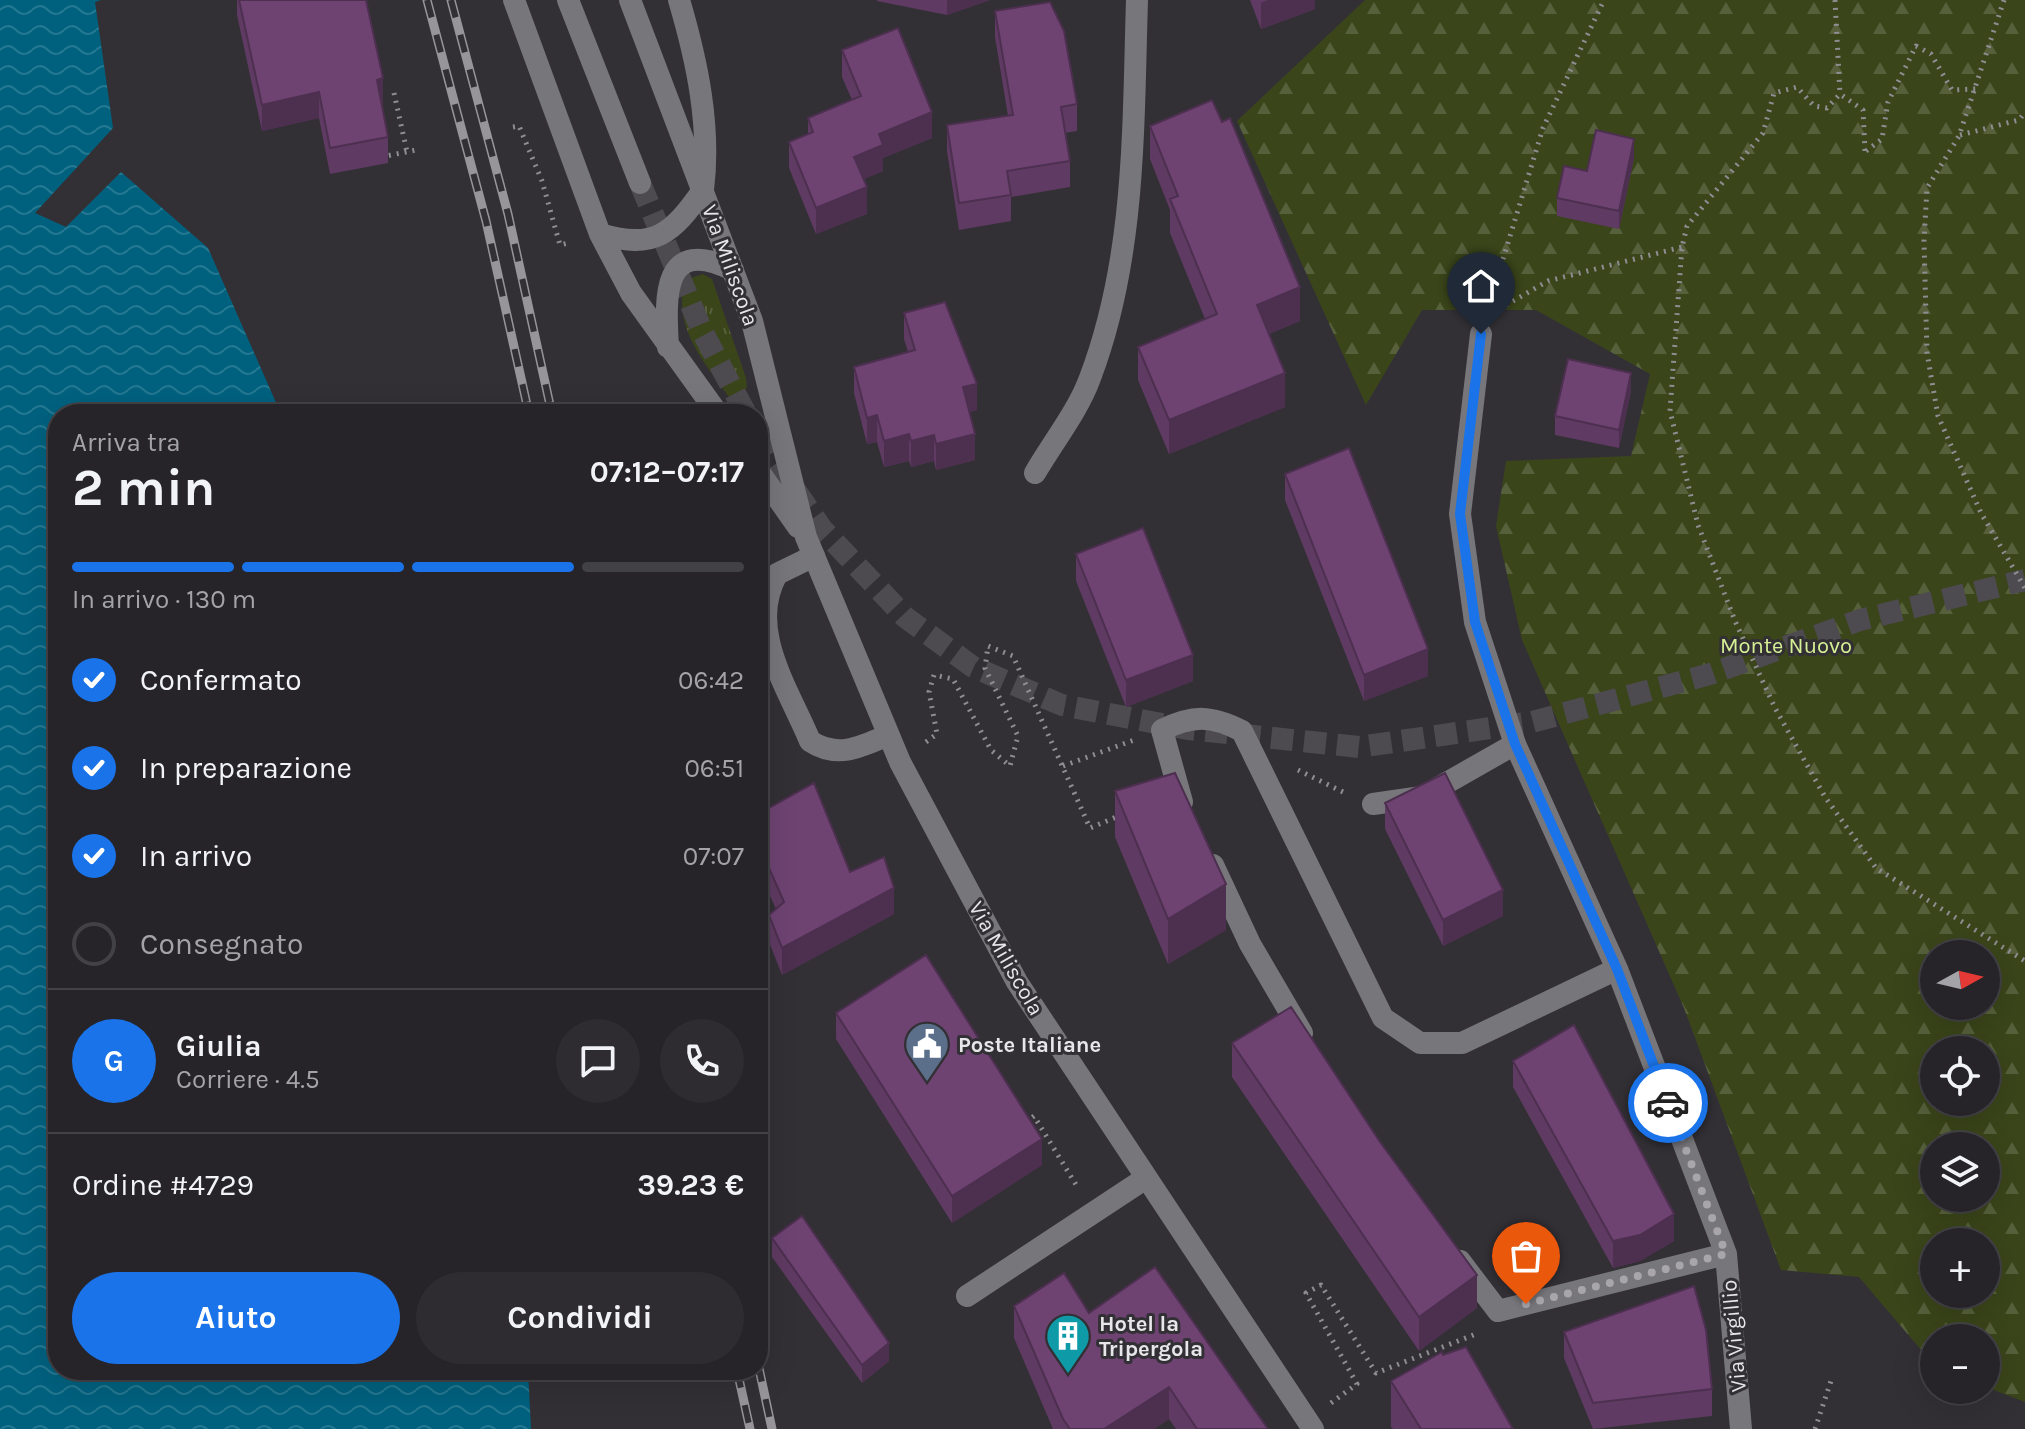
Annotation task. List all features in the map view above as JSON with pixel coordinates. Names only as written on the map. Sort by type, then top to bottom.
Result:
[{"type":"street","points":[[514,0],[600,234],[631,293],[711,404]]},
{"type":"street","points":[[568,0],[640,183]]},
{"type":"street","name":"Via Miliscola","points":[[630,0],[733,270],[769,381],[810,547],[900,762],[1017,982],[1310,1424]]},
{"type":"street","points":[[600,234],[633,242],[664,235],[685,215],[703,190],[707,158],[705,124],[679,0]]},
{"type":"street","points":[[1035,473],[1089,381],[1109,318],[1122,261],[1133,159],[1137,0]]},
{"type":"street","points":[[668,347],[668,289],[678,267],[686,261],[705,258],[733,270]]},
{"type":"street","name":"Via Virgillio","points":[[1481,334],[1460,514],[1475,622],[1515,744],[1617,969],[1726,1254],[1741,1429]]},
{"type":"street","name":"Via Miliscola","points":[[768,485],[810,547]]},
{"type":"street","points":[[768,595],[777,574],[810,547]]},
{"type":"street","points":[[768,641],[810,741],[823,750],[843,752],[888,735]]},
{"type":"street","points":[[1190,819],[1177,791],[1162,730],[1184,720],[1219,719],[1242,731],[1383,1018],[1420,1043],[1462,1043],[1617,969]]},
{"type":"street","points":[[1373,804],[1422,797],[1515,744]]},
{"type":"street","points":[[1204,846],[1250,944],[1310,1046]]},
{"type":"street","points":[[967,1296],[1146,1178]]},
{"type":"street","points":[[1445,1240],[1498,1311],[1726,1254]]},
{"type":"path","points":[[1604,0],[1543,128],[1485,317],[1548,281],[1682,247]]},
{"type":"path","points":[[1835,0],[1840,94],[1827,108],[1814,106],[1797,87],[1774,93],[1763,133],[1687,226],[1682,247],[1670,411],[1698,525],[1735,621],[1775,708],[1825,797],[1876,868],[2025,961]]},
{"type":"path","points":[[2004,0],[1959,136],[1927,188],[1924,241],[1927,353],[1938,416],[1981,513],[2025,588]]},
{"type":"path","points":[[1840,94],[1863,110],[1865,151],[1882,139],[1888,102],[1916,46],[1931,54],[1952,90],[1976,89]]},
{"type":"path","points":[[394,93],[407,152]]},
{"type":"path","points":[[1959,136],[2019,120],[2025,112]]},
{"type":"path","points":[[513,127],[519,126],[542,181],[560,245]]},
{"type":"path","points":[[366,161],[416,150]]},
{"type":"path","points":[[900,762],[937,734],[929,692],[934,675],[953,679],[991,750],[1010,766],[1018,736],[985,668],[988,646],[1013,656],[1090,828],[1177,791]]},
{"type":"path","points":[[1063,766],[1162,730]]},
{"type":"path","points":[[1287,761],[1325,784],[1373,804]]},
{"type":"path","points":[[1019,1127],[1034,1116],[1093,1212]]},
{"type":"path","points":[[1310,1424],[1357,1384],[1306,1293],[1321,1285],[1376,1373],[1486,1330],[1498,1311]]},
{"type":"path","points":[[1815,1429],[1832,1378]]},
{"type":"green space","name":"Monte Nuovo","points":[[1365,0],[2025,0],[2025,1402],[2000,1392],[2000,1324],[1920,1324],[1920,1349],[1859,1277],[1781,1270],[1684,1008],[1522,640],[1496,526],[1506,461],[1631,456],[1650,374],[1536,310],[1422,310],[1366,405],[1237,121]]},
{"type":"green space","points":[[703,274],[712,279],[746,378],[747,388],[729,397],[693,343],[683,313],[685,280]]},
{"type":"water","points":[[0,0],[101,0],[95,2],[113,128],[35,213],[66,227],[121,172],[208,248],[277,404],[48,404],[48,1380],[529,1380],[531,1429],[0,1429]]},
{"type":"building","points":[[239,0],[366,0],[383,78],[377,80],[388,137],[330,148],[319,92],[262,105]]},
{"type":"building","points":[[1050,2],[1064,31],[1077,104],[1061,107],[1070,161],[1007,171],[1011,195],[959,203],[947,125],[1013,115],[995,11]]},
{"type":"building","points":[[898,28],[932,112],[879,134],[883,145],[854,157],[867,187],[816,208],[789,142],[813,132],[808,118],[861,96],[842,50]]},
{"type":"building","points":[[1212,100],[1222,122],[1230,118],[1300,287],[1257,305],[1285,373],[1169,420],[1138,347],[1217,314],[1170,199],[1178,196],[1150,126]]},
{"type":"building","points":[[1596,130],[1634,139],[1619,211],[1557,198],[1564,166],[1587,171]]},
{"type":"building","points":[[945,302],[977,384],[963,387],[975,434],[936,444],[934,435],[911,441],[909,434],[884,441],[877,415],[867,418],[854,367],[915,350],[904,313]]},
{"type":"building","points":[[1568,359],[1631,373],[1619,430],[1555,416]]},
{"type":"building","points":[[1349,448],[1428,649],[1364,675],[1285,474]]},
{"type":"building","points":[[1143,528],[1193,655],[1126,680],[1076,554]]},
{"type":"building","points":[[1175,773],[1226,884],[1168,919],[1115,791]]},
{"type":"building","points":[[1445,773],[1503,890],[1443,920],[1385,803]]},
{"type":"building","points":[[814,783],[850,872],[884,857],[894,888],[782,948],[769,915],[784,902],[768,866],[768,808]]},
{"type":"building","name":"Poste Italiane","points":[[926,955],[1042,1139],[952,1196],[836,1013]]},
{"type":"building","points":[[1291,1007],[1380,1142],[1477,1275],[1419,1317],[1232,1043]]},
{"type":"building","points":[[1574,1025],[1674,1214],[1640,1235],[1613,1241],[1513,1061]]},
{"type":"building","points":[[802,1216],[889,1343],[862,1365],[772,1238]]},
{"type":"building","points":[[1155,1267],[1268,1429],[1197,1429],[1169,1387],[1104,1429],[1070,1429],[1063,1419],[1014,1306],[1064,1273],[1089,1313]]},
{"type":"building","points":[[1694,1286],[1706,1330],[1712,1389],[1593,1403],[1564,1332]]},
{"type":"building","points":[[1466,1347],[1513,1429],[1421,1429],[1391,1381],[1442,1352],[1443,1355]]},
{"type":"tunnel","points":[[640,183],[702,331],[741,404]]},
{"type":"tunnel","points":[[768,451],[822,529],[905,617],[973,667],[1062,705],[1188,729],[1359,747],[1532,722],[1710,674],[1860,620],[2025,580]]},
{"type":"railway","points":[[427,0],[486,221],[527,404]]},
{"type":"railway","points":[[451,0],[508,214],[550,404]]},
{"type":"railway","points":[[739,1380],[750,1429]]},
{"type":"railway","points":[[761,1380],[772,1429]]},
{"type":"way so far","points":[[1526,1304],[1726,1254],[1668,1103]]},
{"type":"place","name":"Poste Italiane","points":[[927,1083]]},
{"type":"place","name":"Hotel la Tripergola","points":[[1068,1375]]},
{"type":"route","points":[[1481,334],[1460,514],[1475,622],[1515,744],[1617,969],[1668,1103]]}]
